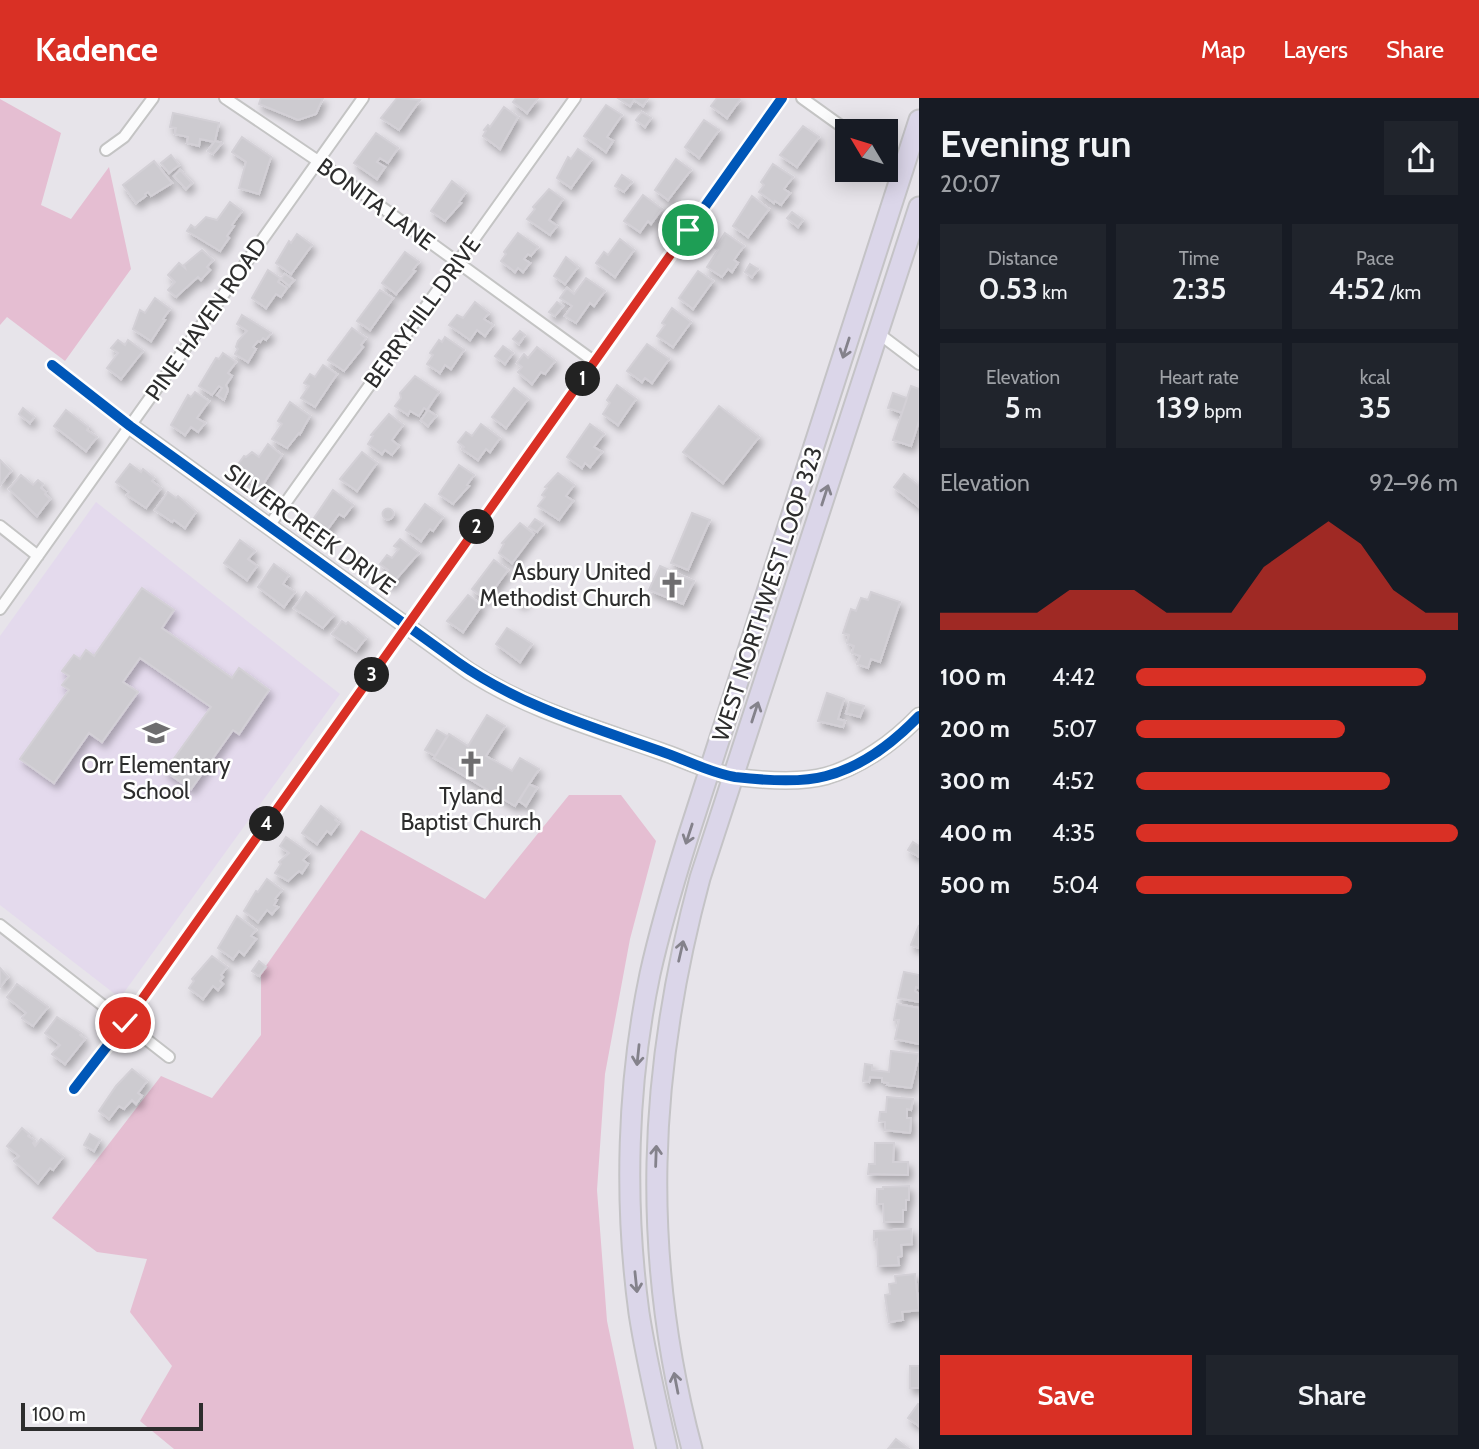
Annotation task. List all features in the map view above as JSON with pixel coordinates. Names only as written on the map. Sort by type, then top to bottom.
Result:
[{"type":"highway","name":"WEST NORTHWEST LOOP 323","points":[[667,1449],[650,1379],[638,1299],[632,1245],[630,1178],[632,1110],[639,1043],[653,963],[665,911],[919,120]]},
{"type":"highway","points":[[878,333],[866,327],[865,323],[907,197],[904,167]]},
{"type":"highway","name":"WEST NORTHWEST LOOP 323","points":[[692,1449],[673,1368],[663,1306],[656,1213],[659,1113],[665,1044],[679,961],[700,878],[919,207]]},
{"type":"street","points":[[106,150],[124,137],[153,98]]},
{"type":"street","name":"BONITA LANE","points":[[225,98],[318,161],[595,362]]},
{"type":"street","name":"PINE HAVEN ROAD","points":[[0,609],[363,98]]},
{"type":"street","name":"BERRYHILL DRIVE","points":[[269,526],[575,98]]},
{"type":"street","points":[[74,1089],[125,1023],[782,98]]},
{"type":"street","points":[[802,98],[835,122]]},
{"type":"street","points":[[898,164],[904,167]]},
{"type":"street","points":[[878,333],[919,363]]},
{"type":"street","name":"SILVERCREEK DRIVE","points":[[52,365],[130,426],[482,679],[554,713],[734,776],[793,780],[825,776],[856,763],[886,745],[919,716]]},
{"type":"street","points":[[0,526],[38,556]]},
{"type":"street","points":[[0,925],[169,1057]]},
{"type":"shaded area","points":[[0,99],[61,133],[41,205],[71,219],[109,167],[131,269],[65,361],[7,317],[0,325]]},
{"type":"shaded area","name":"Orr Elementary School","points":[[96,502],[340,694],[120,998],[0,905],[0,636]]},
{"type":"shaded area","points":[[569,795],[621,795],[656,841],[630,939],[605,1074],[597,1190],[607,1321],[634,1449],[174,1449],[140,1421],[172,1366],[130,1312],[147,1259],[97,1252],[52,1218],[161,1076],[212,1098],[261,1035],[261,973],[361,830],[485,899]]},
{"type":"building","points":[[261,98],[323,98],[316,114],[298,120],[259,104]]},
{"type":"building","points":[[397,98],[420,100],[399,130],[381,118]]},
{"type":"building","points":[[516,98],[538,98],[527,113],[513,102]]},
{"type":"building","points":[[618,98],[648,98],[643,106],[634,100],[630,106]]},
{"type":"building","points":[[717,98],[740,100],[727,118],[711,106]]},
{"type":"building","points":[[606,105],[622,115],[607,137],[613,141],[606,152],[584,136]]},
{"type":"building","points":[[504,107],[518,117],[500,149],[483,136],[486,131],[484,130],[488,125],[490,127]]},
{"type":"building","points":[[642,112],[651,118],[645,127],[636,120]]},
{"type":"building","points":[[173,113],[219,123],[215,141],[222,143],[213,154],[208,151],[214,142],[200,139],[199,146],[187,143],[188,137],[175,134],[176,128],[170,127]]},
{"type":"building","points":[[704,120],[719,130],[699,158],[685,147]]},
{"type":"building","points":[[803,126],[819,137],[797,167],[780,155]]},
{"type":"building","points":[[376,133],[398,148],[388,163],[380,158],[377,162],[385,167],[377,179],[354,163]]},
{"type":"building","points":[[242,137],[271,157],[259,194],[239,188],[246,162],[232,152]]},
{"type":"building","points":[[578,149],[592,159],[571,188],[557,178],[568,157],[571,159]]},
{"type":"building","points":[[171,155],[179,165],[169,173],[161,163]]},
{"type":"building","points":[[676,159],[691,170],[668,200],[655,190]]},
{"type":"building","points":[[154,161],[172,183],[151,196],[148,192],[136,203],[123,185]]},
{"type":"building","points":[[773,164],[793,177],[784,189],[790,193],[781,205],[759,192],[764,185],[761,182]]},
{"type":"building","points":[[180,170],[192,183],[186,189],[174,176]]},
{"type":"building","points":[[622,175],[632,182],[624,192],[615,186]]},
{"type":"building","points":[[452,181],[466,192],[459,202],[461,203],[445,221],[431,211]]},
{"type":"building","points":[[549,189],[563,199],[549,220],[557,226],[550,235],[527,219],[535,209],[533,207]]},
{"type":"building","points":[[643,195],[662,209],[651,224],[648,221],[640,232],[624,221]]},
{"type":"building","points":[[752,196],[769,209],[748,237],[733,226]]},
{"type":"building","points":[[230,202],[242,211],[220,251],[187,231],[191,225],[195,228],[206,217],[217,220]]},
{"type":"building","points":[[792,212],[803,220],[798,227],[787,218]]},
{"type":"building","points":[[518,233],[538,247],[531,256],[528,254],[524,259],[530,263],[523,272],[518,268],[515,272],[501,261],[506,254],[504,252]]},
{"type":"building","points":[[725,233],[744,246],[734,260],[738,263],[732,272],[728,269],[722,277],[707,267]]},
{"type":"building","points":[[297,234],[312,245],[291,274],[276,263],[289,241],[291,243]]},
{"type":"building","points":[[620,239],[634,250],[615,277],[596,263],[604,252],[608,255]]},
{"type":"building","points":[[202,250],[213,260],[207,267],[210,270],[201,280],[198,277],[176,297],[168,290],[175,282],[168,275],[179,263],[185,268],[184,265]]},
{"type":"building","points":[[405,252],[419,262],[396,294],[382,283]]},
{"type":"building","points":[[566,257],[578,267],[565,284],[554,276]]},
{"type":"building","points":[[750,264],[758,269],[752,277],[745,272]]},
{"type":"building","points":[[268,270],[280,278],[278,282],[287,288],[281,297],[276,294],[266,308],[252,298]]},
{"type":"building","points":[[698,271],[713,281],[693,309],[679,298]]},
{"type":"building","points":[[285,274],[294,280],[289,286],[281,279]]},
{"type":"building","points":[[586,278],[605,291],[594,306],[590,303],[576,323],[565,316],[572,306],[560,298],[567,288],[574,294]]},
{"type":"building","points":[[380,290],[393,298],[370,330],[357,321]]},
{"type":"building","points":[[155,298],[170,309],[151,341],[133,329],[140,310],[145,313]]},
{"type":"building","points":[[475,302],[489,313],[484,319],[493,325],[485,336],[477,330],[470,340],[449,325],[457,315],[463,318]]},
{"type":"building","points":[[557,302],[563,306],[555,316],[549,312]]},
{"type":"building","points":[[672,308],[691,322],[673,347],[657,336]]},
{"type":"building","points":[[242,315],[271,333],[266,340],[263,338],[253,347],[256,349],[248,362],[235,354],[238,341],[247,331],[237,324]]},
{"type":"building","points":[[352,328],[366,338],[361,345],[363,347],[344,371],[328,360]]},
{"type":"building","points":[[520,331],[525,335],[519,344],[513,339]]},
{"type":"building","points":[[445,337],[464,350],[451,369],[445,365],[440,373],[427,364],[433,355],[430,353],[439,340],[442,342]]},
{"type":"building","points":[[118,340],[125,345],[128,340],[143,351],[121,379],[107,368],[118,353],[111,348]]},
{"type":"building","points":[[647,344],[669,359],[652,383],[645,378],[642,382],[627,371]]},
{"type":"building","points":[[503,346],[513,353],[505,364],[495,356]]},
{"type":"building","points":[[537,347],[555,361],[545,374],[541,372],[532,384],[518,372],[522,367],[517,363],[524,354],[528,358]]},
{"type":"building","points":[[223,353],[236,362],[228,373],[232,376],[226,385],[228,390],[224,400],[217,395],[222,388],[219,386],[212,395],[199,386],[216,358],[219,359]]},
{"type":"building","points":[[323,365],[337,374],[315,407],[301,398],[309,386],[304,383],[310,374],[315,377]]},
{"type":"building","points":[[415,376],[439,392],[427,410],[424,408],[419,416],[410,411],[408,415],[395,406],[401,398],[400,393]]},
{"type":"building","points":[[617,385],[636,399],[618,425],[603,414],[610,403],[607,400]]},
{"type":"building","points":[[911,386],[919,389],[919,421],[911,446],[893,440]]},
{"type":"building","points":[[514,388],[528,399],[506,428],[492,417]]},
{"type":"building","points":[[195,392],[209,401],[197,418],[205,423],[198,432],[191,427],[185,435],[171,425],[188,395],[191,397]]},
{"type":"building","points":[[893,393],[907,398],[902,413],[888,408]]},
{"type":"building","points":[[290,402],[310,416],[300,434],[287,448],[272,439],[282,424],[278,421]]},
{"type":"building","points":[[719,406],[759,437],[723,483],[683,452]]},
{"type":"building","points":[[23,408],[34,417],[30,423],[19,414]]},
{"type":"building","points":[[66,410],[97,437],[86,451],[54,426]]},
{"type":"building","points":[[428,410],[436,416],[428,426],[421,420]]},
{"type":"building","points":[[389,414],[403,425],[392,440],[399,446],[392,455],[385,450],[382,454],[368,444],[373,436],[371,435]]},
{"type":"building","points":[[481,424],[500,438],[490,452],[486,449],[478,460],[462,449],[464,447],[458,442],[466,432],[472,436]]},
{"type":"building","points":[[590,424],[604,434],[594,447],[602,452],[590,467],[585,463],[582,468],[567,457]]},
{"type":"building","points":[[268,444],[282,455],[260,489],[234,470],[244,456],[252,452],[259,457]]},
{"type":"building","points":[[362,452],[377,463],[357,491],[340,479]]},
{"type":"building","points":[[0,460],[11,471],[0,485]]},
{"type":"building","points":[[130,464],[141,472],[143,469],[161,488],[146,508],[127,495],[129,492],[116,482]]},
{"type":"building","points":[[459,465],[474,475],[467,485],[469,486],[453,504],[439,494]]},
{"type":"building","points":[[558,473],[574,485],[566,496],[573,501],[559,520],[538,506],[545,497],[542,495],[547,488],[545,487]]},
{"type":"building","points":[[904,474],[919,486],[919,507],[894,487]]},
{"type":"building","points":[[21,475],[33,485],[38,480],[43,484],[41,488],[50,499],[37,516],[9,489]]},
{"type":"building","points":[[333,490],[353,505],[344,517],[339,514],[324,534],[310,524]]},
{"type":"building","points":[[168,492],[176,498],[178,496],[196,512],[185,528],[155,510]]},
{"type":"building","points":[[425,504],[443,517],[421,541],[406,530]]},
{"type":"building","points":[[388,508],[394,514],[388,520],[382,514]]},
{"type":"building","points":[[692,513],[710,520],[688,570],[671,563]]},
{"type":"building","points":[[535,519],[543,524],[537,532],[529,527]]},
{"type":"building","points":[[520,523],[534,534],[512,563],[499,553],[504,544],[502,543]]},
{"type":"building","points":[[400,539],[419,553],[391,585],[381,579],[388,570],[380,564],[387,555],[392,558],[399,549],[394,546]]},
{"type":"building","points":[[240,540],[255,551],[248,559],[257,566],[247,580],[224,563]]},
{"type":"building","points":[[494,560],[508,570],[486,600],[472,589]]},
{"type":"building","points":[[274,564],[289,575],[283,584],[295,592],[284,607],[258,587]]},
{"type":"building","name":"Asbury United Methodist Church","points":[[660,566],[694,581],[683,604],[649,590]]},
{"type":"building","points":[[142,588],[174,610],[162,628],[232,678],[239,668],[269,690],[239,734],[233,730],[191,789],[165,771],[211,707],[140,658],[123,682],[138,692],[102,742],[89,733],[54,783],[20,759],[69,690],[62,685],[69,676],[62,671],[74,655],[80,659],[86,650],[94,656]]},
{"type":"building","points":[[522,591],[528,595],[522,604],[516,599]]},
{"type":"building","points":[[306,592],[334,615],[323,628],[294,608]]},
{"type":"building","points":[[871,592],[900,602],[880,662],[871,659],[868,668],[857,664],[860,656],[852,653],[854,646],[847,643],[849,635],[843,633],[851,609],[856,611],[861,598],[868,600]]},
{"type":"building","points":[[468,595],[482,605],[463,632],[447,621]]},
{"type":"building","points":[[342,621],[346,624],[348,622],[366,638],[356,651],[332,634]]},
{"type":"building","points":[[507,628],[532,644],[520,662],[496,644]]},
{"type":"building","points":[[827,693],[844,699],[838,719],[845,721],[843,727],[818,721]]},
{"type":"building","points":[[850,702],[864,706],[860,717],[846,713]]},
{"type":"building","name":"Tyland Baptist Church","points":[[487,715],[505,726],[486,756],[512,771],[520,758],[539,769],[515,806],[434,758],[449,734],[468,746]]},
{"type":"building","points":[[437,730],[447,736],[435,756],[425,750]]},
{"type":"building","points":[[529,784],[537,788],[526,806],[519,801]]},
{"type":"building","points":[[321,806],[339,823],[331,834],[327,831],[317,844],[302,833]]},
{"type":"building","points":[[286,837],[309,853],[303,860],[308,864],[302,873],[299,871],[288,881],[275,873],[281,864],[279,862],[289,853],[280,846]]},
{"type":"building","points":[[913,842],[919,846],[919,857],[908,850]]},
{"type":"building","points":[[267,879],[282,890],[275,899],[277,900],[274,905],[278,907],[272,914],[267,910],[258,922],[244,911]]},
{"type":"building","points":[[237,916],[256,930],[251,936],[256,939],[244,955],[239,951],[233,959],[218,948]]},
{"type":"building","points":[[919,925],[919,948],[911,945]]},
{"type":"building","points":[[212,956],[227,967],[221,975],[223,977],[220,981],[223,984],[218,990],[213,986],[203,999],[189,988],[194,981],[192,979]]},
{"type":"building","points":[[259,961],[266,967],[259,976],[252,971]]},
{"type":"building","points":[[0,968],[8,977],[0,987]]},
{"type":"building","points":[[904,972],[919,975],[919,988],[916,987],[915,991],[919,994],[919,1002],[898,998]]},
{"type":"building","points":[[17,984],[48,1007],[33,1026],[22,1018],[26,1013],[7,997]]},
{"type":"building","points":[[897,1004],[919,1008],[919,1044],[895,1039],[899,1020],[894,1020]]},
{"type":"building","points":[[57,1017],[81,1033],[85,1039],[65,1064],[52,1054],[60,1045],[45,1033]]},
{"type":"building","points":[[891,1051],[919,1054],[911,1088],[887,1085],[888,1083],[882,1082],[882,1078],[870,1077],[869,1082],[863,1081],[865,1064],[872,1065],[872,1070],[889,1072]]},
{"type":"building","points":[[132,1069],[147,1081],[138,1093],[142,1096],[136,1104],[132,1100],[124,1109],[119,1106],[109,1119],[99,1111]]},
{"type":"building","points":[[887,1097],[913,1099],[911,1110],[907,1109],[907,1118],[911,1118],[910,1133],[885,1130],[885,1122],[879,1121],[880,1112],[886,1112]]},
{"type":"building","points":[[22,1128],[35,1141],[35,1146],[41,1139],[63,1157],[38,1183],[14,1161],[19,1156],[7,1146]]},
{"type":"building","points":[[90,1134],[100,1140],[94,1151],[84,1145]]},
{"type":"building","points":[[875,1143],[894,1143],[893,1162],[908,1162],[908,1175],[868,1174],[869,1164],[875,1164]]},
{"type":"building","points":[[909,1186],[909,1200],[906,1200],[906,1210],[903,1210],[903,1222],[884,1222],[883,1204],[877,1204],[877,1189]]},
{"type":"building","points":[[911,1229],[912,1244],[901,1245],[899,1265],[878,1266],[874,1231]]},
{"type":"building","points":[[915,1274],[919,1310],[902,1312],[903,1320],[889,1322],[885,1295],[890,1294],[889,1284],[896,1283],[895,1276]]},
{"type":"building","points":[[910,1366],[919,1366],[919,1388],[910,1388]]},
{"type":"building","points":[[919,1405],[919,1426],[908,1418]]},
{"type":"building","points":[[896,1439],[909,1449],[888,1449]]},
{"type":"cycle path","points":[[74,1089],[125,1023],[782,98]]},
{"type":"cycle path","points":[[52,365],[130,426],[456,661],[504,690],[555,713],[716,772],[735,777],[781,780],[816,778],[852,766],[888,744],[919,716]]},
{"type":"place","name":"Asbury United Methodist Church","points":[[672,585]]},
{"type":"place","name":"Orr Elementary School","points":[[156,733]]},
{"type":"place","name":"Tyland Baptist Church","points":[[471,764]]},
{"type":"route","points":[[125,1023],[688,230]]}]
